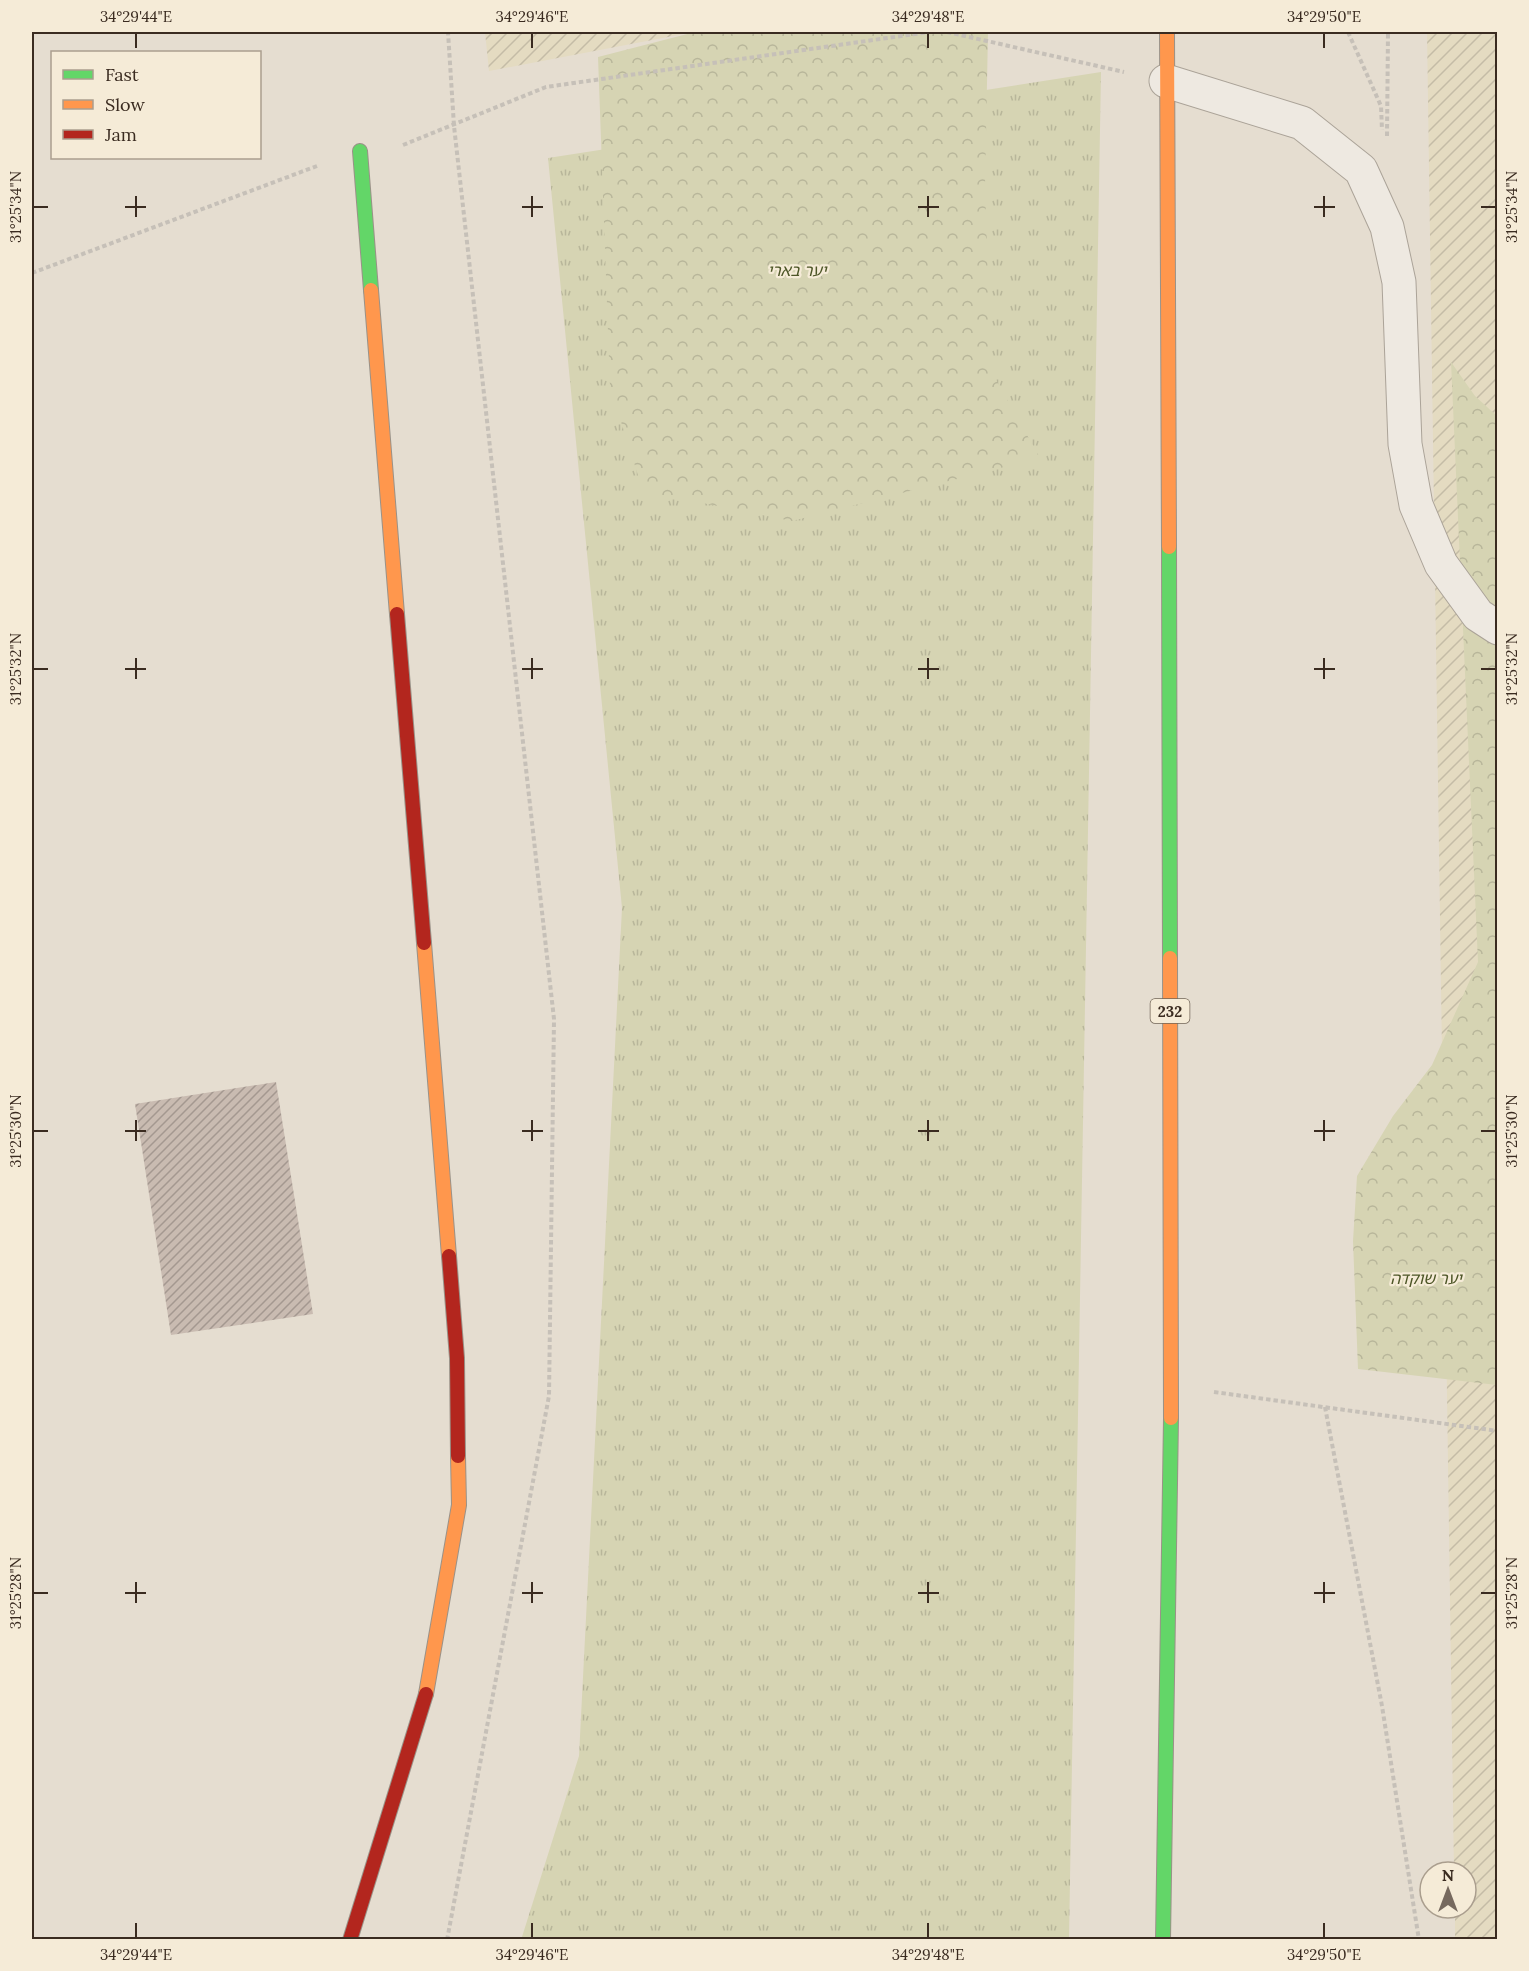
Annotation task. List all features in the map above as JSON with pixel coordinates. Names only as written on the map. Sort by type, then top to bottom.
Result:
[{"type":"main road","name":"232","points":[[1163,1940],[1172,1386],[1167,32]]},
{"type":"main road","points":[[351,1940],[424,1705],[459,1505],[457,1358],[360,151]]},
{"type":"street","points":[[1166,81],[1302,123],[1361,170],[1387,227],[1399,282],[1405,444],[1416,505],[1441,564],[1478,615],[1497,628]]},
{"type":"path","points":[[447,1940],[460,1882],[549,1396],[554,1019],[454,126],[448,32]]},
{"type":"path","points":[[32,273],[261,185],[360,151],[405,145],[546,87],[929,32]]},
{"type":"path","points":[[947,32],[1166,81]]},
{"type":"path","points":[[1387,147],[1388,32]]},
{"type":"path","points":[[1172,1386],[1497,1431]]},
{"type":"path","points":[[1325,1407],[1382,1706],[1419,1940]]},
{"type":"shaded area","points":[[485,32],[694,32],[489,71]]},
{"type":"shaded area","points":[[1427,32],[1498,32],[1497,1940],[1455,1939],[1455,1920],[1478,1920],[1478,1860],[1454,1860]]},
{"type":"green space","name":"יער בארי","points":[[695,32],[988,32],[985,186],[991,371],[1040,458],[792,521],[643,491],[610,387],[598,57]]},
{"type":"green space","points":[[1101,72],[1069,1939],[521,1940],[579,1756],[622,908],[548,158]]},
{"type":"green space","name":"יער שוקדה","points":[[1451,362],[1475,396],[1498,417],[1497,1385],[1358,1369],[1353,1241],[1357,1176],[1393,1116],[1432,1065],[1478,962]]},
{"type":"building","points":[[276,1082],[313,1314],[171,1335],[135,1104]]},
{"type":"traffic: fast","points":[[360,151],[371,290]]},
{"type":"traffic: fast","points":[[1169,547],[1170,958]]},
{"type":"traffic: fast","points":[[1163,1940],[1171,1418]]},
{"type":"traffic: slow","points":[[1167,32],[1169,547]]},
{"type":"traffic: slow","points":[[371,290],[397,614]]},
{"type":"traffic: slow","points":[[424,943],[449,1256]]},
{"type":"traffic: slow","points":[[1170,958],[1171,1418]]},
{"type":"traffic: slow","points":[[426,1694],[459,1505],[458,1456]]},
{"type":"traffic: jam","points":[[397,614],[424,943]]},
{"type":"traffic: jam","points":[[449,1256],[457,1358],[458,1456]]},
{"type":"traffic: jam","points":[[350,1940],[426,1694]]}]
